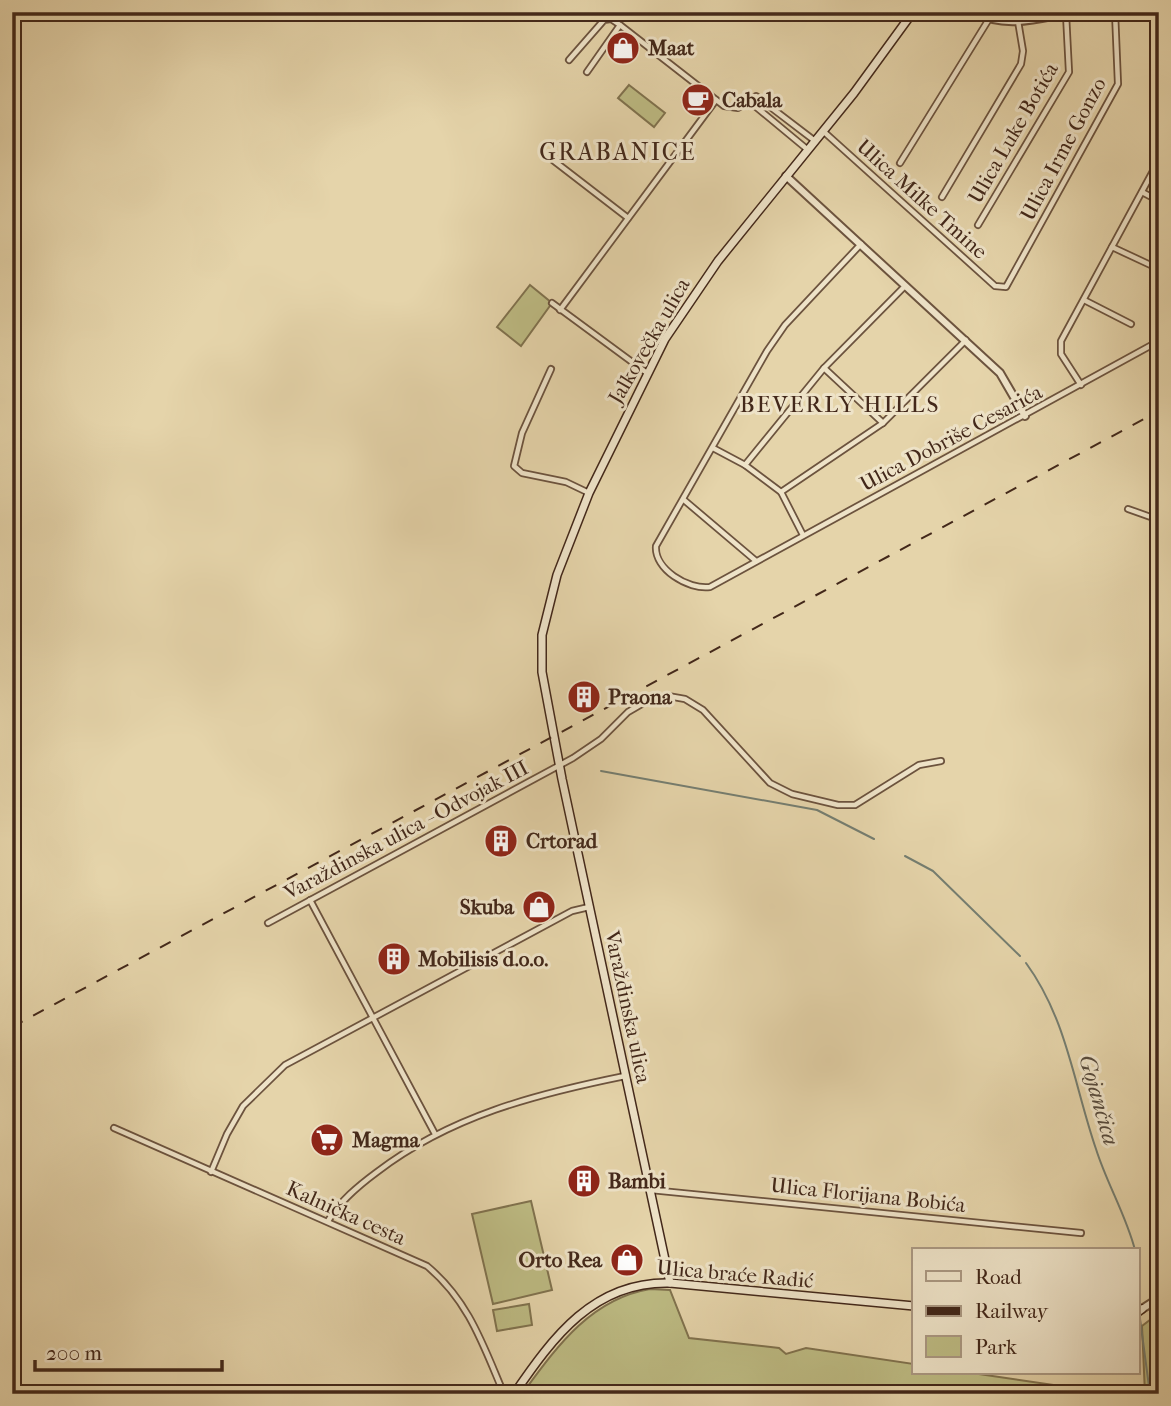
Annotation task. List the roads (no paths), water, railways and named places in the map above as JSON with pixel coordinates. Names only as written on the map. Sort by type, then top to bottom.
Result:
[{"type":"main road","name":"Jalkovečka ulica","points":[[556,737],[542,672],[541,642],[555,583],[589,493],[647,373],[707,275],[823,131],[912,13]]},
{"type":"main road","name":"Varaždinska ulica","points":[[556,737],[589,907],[670,1283]]},
{"type":"main road","name":"Ulica braće Radić","points":[[514,1394],[557,1336],[587,1310],[634,1284],[670,1283],[912,1307]]},
{"type":"street","points":[[976,12],[989,19],[1018,21],[1070,13]]},
{"type":"street","name":"Ulica Irme Gonzo","points":[[1001,289],[1012,279],[1118,84],[1115,12]]},
{"type":"street","name":"Ulica Luke Botića","points":[[978,225],[1069,72],[1070,13]]},
{"type":"street","points":[[569,60],[604,20],[611,19],[716,100],[732,108],[750,102],[756,96],[815,141]]},
{"type":"street","points":[[900,163],[989,19]]},
{"type":"street","points":[[942,197],[1021,64],[1023,51],[1018,21]]},
{"type":"street","points":[[587,72],[620,25]]},
{"type":"street","points":[[560,310],[716,100]]},
{"type":"street","points":[[750,102],[808,150]]},
{"type":"street","name":"Ulica Milke Tmine","points":[[823,131],[1001,289]]},
{"type":"street","points":[[545,154],[628,218]]},
{"type":"street","points":[[1081,385],[1060,348],[1159,160]]},
{"type":"street","points":[[786,176],[1000,373],[1025,416]]},
{"type":"street","points":[[1142,192],[1159,201]]},
{"type":"street","name":"Ulica Dobriše Cesarića","points":[[861,244],[785,325],[656,546],[655,557],[660,566],[700,589],[709,587],[1159,341]]},
{"type":"street","points":[[1112,247],[1159,270]]},
{"type":"street","points":[[745,465],[824,368],[906,286]]},
{"type":"street","points":[[1084,300],[1131,324]]},
{"type":"street","points":[[552,303],[647,373]]},
{"type":"street","points":[[781,492],[883,423],[967,340]]},
{"type":"street","points":[[824,368],[883,423]]},
{"type":"street","points":[[551,369],[522,433],[514,466],[522,473],[566,482],[589,493]]},
{"type":"street","points":[[713,448],[745,465],[781,492],[803,535]]},
{"type":"street","points":[[684,500],[756,561]]},
{"type":"street","points":[[1128,509],[1159,520]]},
{"type":"street","name":"Varaždinska ulica - Odvojak III","points":[[268,923],[560,765],[601,739],[639,704],[652,698],[668,696],[685,699],[703,710],[770,783],[792,794],[838,805],[855,805],[919,765],[941,761]]},
{"type":"street","points":[[310,900],[435,1134]]},
{"type":"street","points":[[211,1172],[237,1115],[262,1085],[293,1060],[572,911],[589,907]]},
{"type":"street","points":[[328,1221],[363,1182],[435,1134],[502,1106],[625,1076]]},
{"type":"street","name":"Kalnička cesta","points":[[114,1128],[428,1266],[449,1285],[471,1316],[503,1394]]},
{"type":"street","name":"Ulica Florijana Bobića","points":[[651,1190],[1081,1233]]},
{"type":"street","points":[[1140,1311],[1159,1298]]},
{"type":"waterway","name":"Gojančica","points":[[601,771],[817,810],[874,839]]},
{"type":"waterway","name":"Gojančica","points":[[905,856],[933,871],[1020,956]]},
{"type":"waterway","name":"Gojančica","points":[[1026,963],[1040,984],[1060,1030],[1096,1149],[1134,1248]]},
{"type":"waterway","name":"Gojančica","points":[[1140,1319],[1150,1394]]},
{"type":"railway","points":[[12,1027],[1159,411]]},
{"type":"place","name":"Maat","points":[[623,48]]},
{"type":"place","name":"Cabala","points":[[698,100]]},
{"type":"place","name":"Praona","points":[[584,697]]},
{"type":"place","name":"Crtorad","points":[[501,841]]},
{"type":"place","name":"Skuba","points":[[539,907]]},
{"type":"place","name":"Mobilisis d.o.o.","points":[[394,959]]},
{"type":"place","name":"Magma","points":[[327,1140]]},
{"type":"place","name":"Bambi","points":[[584,1181]]},
{"type":"place","name":"Orto Rea","points":[[627,1260]]},
{"type":"district","name":"GRABANICE","points":[[618,152]]},
{"type":"district","name":"BEVERLY HILLS","points":[[840,404]]}]
